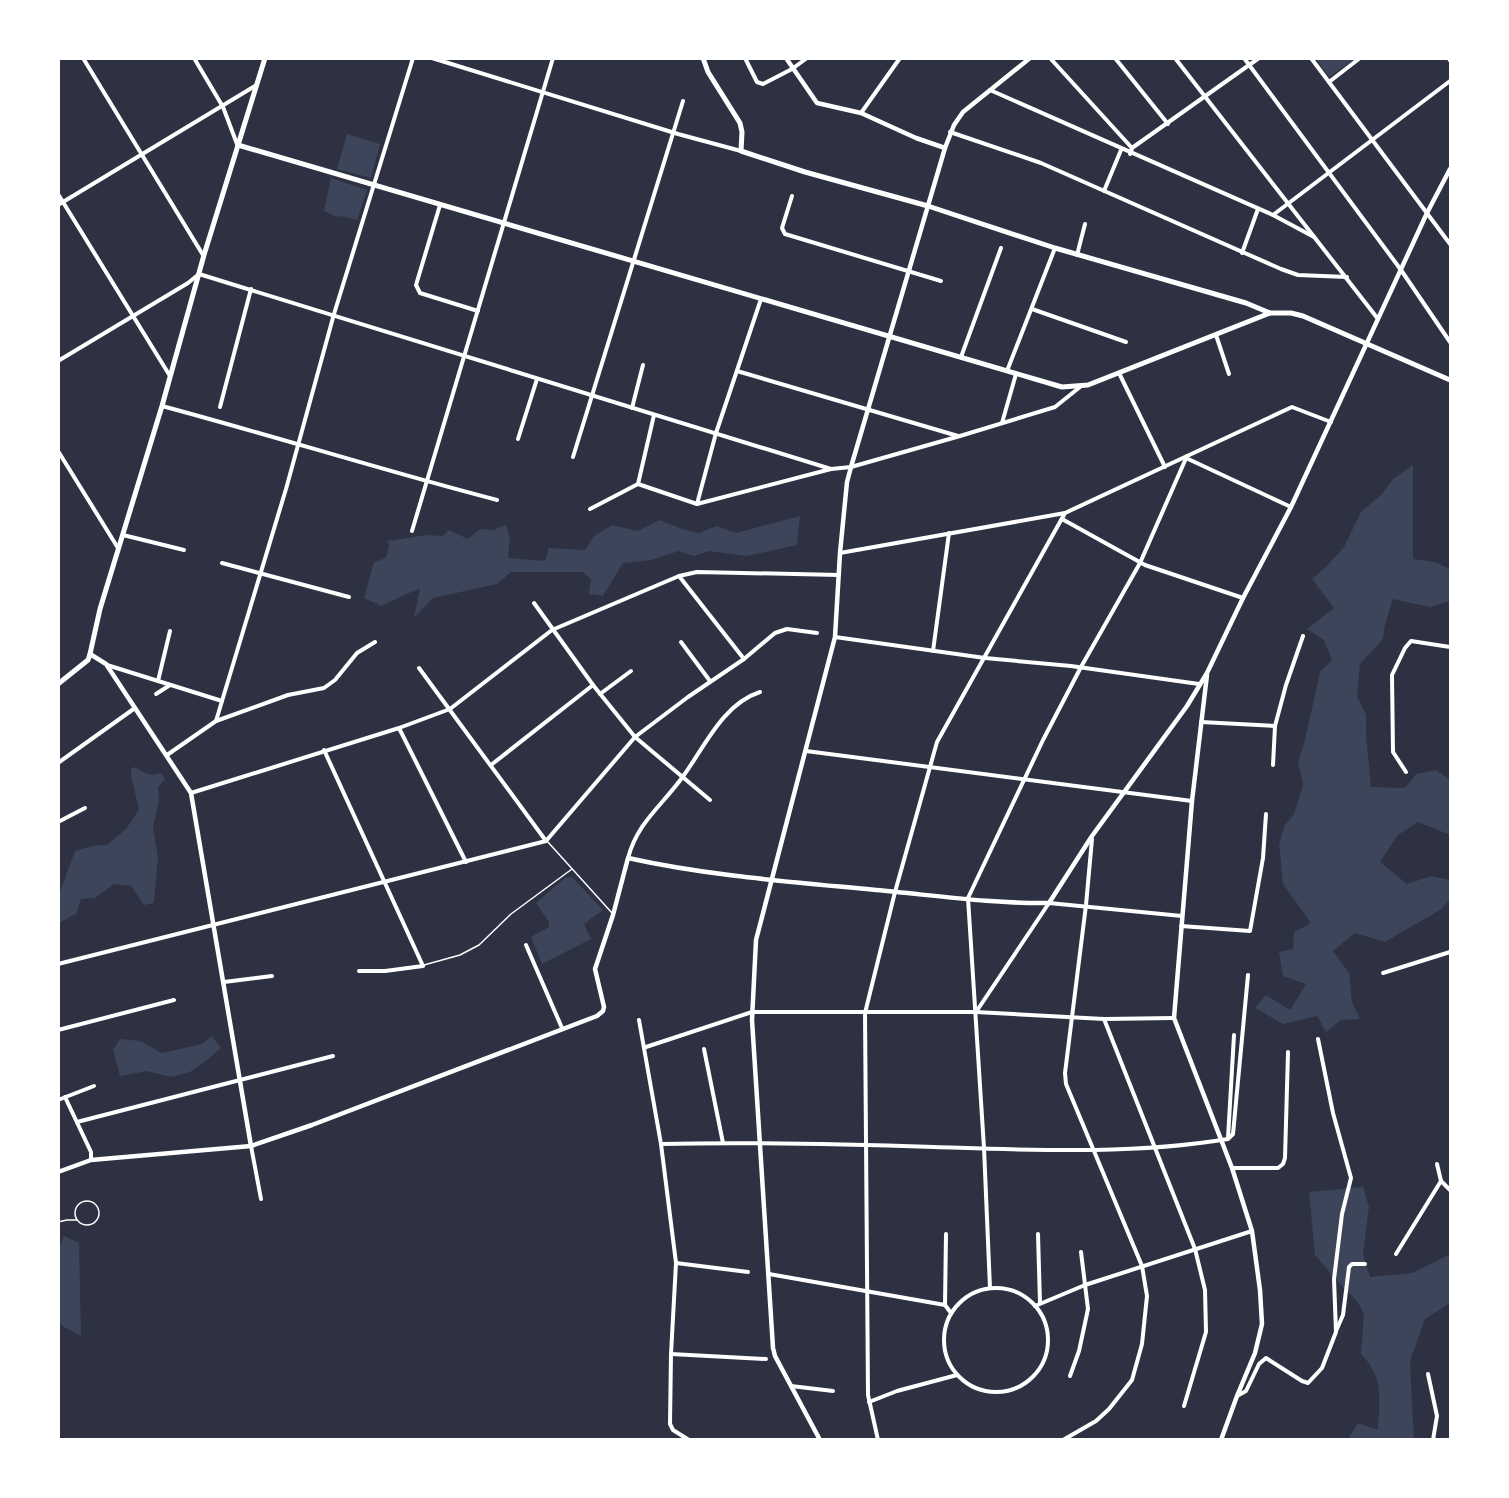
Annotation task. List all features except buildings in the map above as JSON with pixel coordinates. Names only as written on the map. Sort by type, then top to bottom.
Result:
[{"type":"main road","points":[[58,684],[88,660],[90,654],[100,609],[162,406],[204,255],[265,58]]},
{"type":"main road","points":[[703,58],[708,72],[740,123],[741,151],[805,172],[928,206],[1077,255],[1246,303],[1270,313]]},
{"type":"main road","points":[[237,145],[1062,387],[1080,387],[1270,313],[1291,313],[1303,316],[1450,380]]},
{"type":"street","points":[[83,58],[204,255]]},
{"type":"street","points":[[194,58],[223,107],[237,145]]},
{"type":"street","points":[[216,721],[334,314],[413,58]]},
{"type":"street","points":[[432,58],[542,93],[741,151]]},
{"type":"street","points":[[412,531],[553,58]]},
{"type":"street","points":[[745,58],[757,82],[763,84],[792,69],[799,61],[807,58]]},
{"type":"street","points":[[786,58],[817,103],[861,112],[916,138],[945,148]]},
{"type":"street","points":[[861,112],[900,58]]},
{"type":"street","points":[[820,1440],[773,1348],[752,1012],[756,940],[835,637],[847,482],[945,148],[950,132],[963,112],[1030,58]]},
{"type":"street","points":[[1050,58],[1132,148]]},
{"type":"street","points":[[1115,58],[1167,124]]},
{"type":"street","points":[[1175,58],[1378,319]]},
{"type":"street","points":[[1244,58],[1401,270],[1450,342]]},
{"type":"street","points":[[1130,154],[1132,148],[1259,58]]},
{"type":"street","points":[[1311,58],[1450,244]]},
{"type":"street","points":[[1329,82],[1360,58]]},
{"type":"street","points":[[1273,215],[1450,81]]},
{"type":"street","points":[[58,205],[257,85]]},
{"type":"street","points":[[990,90],[1130,154],[1273,215],[1314,237]]},
{"type":"street","points":[[573,457],[683,101]]},
{"type":"street","points":[[950,132],[1041,163],[1242,253],[1298,275],[1347,277]]},
{"type":"street","points":[[1104,191],[1121,150]]},
{"type":"street","points":[[976,1012],[1092,836],[1187,706],[1207,673],[1291,507],[1427,213],[1450,169]]},
{"type":"street","points":[[58,194],[170,376]]},
{"type":"street","points":[[792,196],[782,228],[785,234],[941,281]]},
{"type":"street","points":[[440,205],[416,285],[420,293],[478,311]]},
{"type":"street","points":[[1242,253],[1258,209]]},
{"type":"street","points":[[1077,255],[1085,224]]},
{"type":"street","points":[[961,358],[1001,248]]},
{"type":"street","points":[[1007,372],[1055,248]]},
{"type":"street","points":[[58,361],[188,283],[199,274],[831,469]]},
{"type":"street","points":[[220,407],[251,289]]},
{"type":"street","points":[[697,504],[716,434],[761,299]]},
{"type":"street","points":[[1032,309],[1126,342]]},
{"type":"street","points":[[1216,335],[1229,374]]},
{"type":"street","points":[[632,408],[643,365]]},
{"type":"street","points":[[737,370],[960,436]]},
{"type":"street","points":[[1119,373],[1165,467]]},
{"type":"street","points":[[1002,423],[1016,374]]},
{"type":"street","points":[[518,439],[537,379]]},
{"type":"street","points":[[590,509],[638,484],[697,504],[831,469],[851,466],[1055,407],[1080,387]]},
{"type":"street","points":[[162,406],[497,500]]},
{"type":"street","points":[[840,553],[1065,513],[1292,407],[1331,422]]},
{"type":"street","points":[[638,484],[654,415]]},
{"type":"street","points":[[58,452],[118,549]]},
{"type":"street","points":[[1186,457],[1291,507]]},
{"type":"street","points":[[990,1288],[984,1148],[968,898],[1023,780],[1081,667],[1140,563],[1186,457]]},
{"type":"street","points":[[878,1440],[869,1402],[865,1013],[895,892],[937,742],[1065,513]]},
{"type":"street","points":[[1062,519],[1140,563],[1243,598]]},
{"type":"street","points":[[933,651],[949,533]]},
{"type":"street","points":[[123,535],[184,550]]},
{"type":"street","points":[[222,563],[349,597]]},
{"type":"street","points":[[191,793],[399,728],[450,709],[552,630],[679,576],[697,572],[839,575]]},
{"type":"street","points":[[679,576],[744,659]]},
{"type":"street","points":[[534,603],[634,737],[710,800]]},
{"type":"street","points":[[58,963],[546,841],[634,737],[744,659],[780,630],[817,633]]},
{"type":"street","points":[[158,681],[170,631]]},
{"type":"street","points":[[1273,765],[1275,726],[1286,685],[1304,636]]},
{"type":"street","points":[[835,637],[1199,684]]},
{"type":"street","points":[[1406,772],[1393,752],[1392,675],[1405,648],[1411,641],[1450,647]]},
{"type":"street","points":[[166,755],[216,721],[288,695],[324,688],[335,680],[357,653],[375,642]]},
{"type":"street","points":[[681,642],[710,681]]},
{"type":"street","points":[[90,654],[106,664],[222,701]]},
{"type":"street","points":[[106,664],[191,793],[261,1198]]},
{"type":"street","points":[[419,668],[546,841]]},
{"type":"street","points":[[600,694],[631,671]]},
{"type":"street","points":[[1207,673],[1192,801],[1174,1018],[1222,1140],[1252,1231],[1262,1324],[1255,1353],[1221,1440]]},
{"type":"street","points":[[156,694],[171,684]]},
{"type":"street","points":[[491,765],[593,685]]},
{"type":"street","points":[[58,1172],[91,1161],[251,1146],[597,1016],[603,1011],[603,1001],[595,969],[638,830],[683,777],[726,715],[746,696],[760,692]]},
{"type":"street","points":[[58,763],[135,708]]},
{"type":"street","points":[[1201,722],[1275,726]]},
{"type":"street","points":[[399,728],[466,862]]},
{"type":"street","points":[[324,750],[423,966],[385,971],[359,971]]},
{"type":"street","points":[[806,751],[1192,801]]},
{"type":"street","points":[[58,822],[85,808]]},
{"type":"street","points":[[1181,926],[1250,931],[1263,858],[1266,814]]},
{"type":"street","points":[[1062,1440],[1096,1421],[1109,1409],[1132,1380],[1142,1344],[1147,1296],[1142,1266],[1092,1151],[1066,1084],[1065,1073],[1086,905],[1092,836]]},
{"type":"street","points":[[628,858],[664,866],[895,892],[1086,905],[1182,916]]},
{"type":"street","points":[[526,945],[562,1028]]},
{"type":"street","points":[[1383,973],[1450,952]]},
{"type":"street","points":[[661,1144],[867,1144],[1092,1151],[1156,1148],[1228,1139],[1233,1134],[1248,975]]},
{"type":"street","points":[[224,982],[272,976]]},
{"type":"street","points":[[58,1030],[174,1000]]},
{"type":"street","points":[[646,1047],[752,1012],[976,1012],[1104,1019],[1174,1018]]},
{"type":"street","points":[[1104,1019],[1196,1249],[1205,1290],[1206,1332],[1184,1406]]},
{"type":"street","points":[[639,1020],[646,1047],[661,1144],[676,1263],[670,1424],[673,1430],[689,1440]]},
{"type":"street","points":[[1228,1139],[1234,1035]]},
{"type":"street","points":[[1318,1039],[1333,1113],[1351,1178],[1342,1214],[1334,1279],[1336,1332]]},
{"type":"street","points":[[704,1048],[723,1143]]},
{"type":"street","points":[[1232,1168],[1278,1167],[1286,1158],[1288,1052]]},
{"type":"street","points":[[77,1122],[333,1056]]},
{"type":"street","points":[[58,1100],[94,1086]]},
{"type":"street","points":[[64,1097],[91,1152],[91,1161]]},
{"type":"street","points":[[1437,1164],[1441,1181],[1450,1190]]},
{"type":"street","points":[[1396,1254],[1441,1181]]},
{"type":"street","points":[[1035,1306],[1084,1285],[1252,1231]]},
{"type":"street","points":[[946,1234],[945,1305],[951,1313]]},
{"type":"street","points":[[1038,1234],[1040,1303]]},
{"type":"street","points":[[1070,1376],[1079,1351],[1088,1309],[1081,1252]]},
{"type":"street","points":[[676,1263],[748,1272]]},
{"type":"street","points":[[1237,1396],[1246,1391],[1258,1364],[1266,1358],[1302,1381],[1308,1383],[1312,1380],[1322,1368],[1343,1315],[1349,1267],[1352,1264],[1365,1264]]},
{"type":"street","points":[[769,1274],[945,1305]]},
{"type":"street","points":[[990,1288],[1003,1288],[1015,1292],[1035,1306],[1044,1321],[1048,1337],[1046,1354],[1039,1370],[1027,1382],[1012,1390],[996,1392],[981,1390],[968,1384],[957,1375],[948,1361],[944,1345],[945,1328],[951,1313],[968,1296],[990,1288]]},
{"type":"street","points":[[671,1354],[766,1359]]},
{"type":"street","points":[[1428,1374],[1437,1416],[1433,1440]]},
{"type":"street","points":[[869,1402],[897,1391],[957,1375]]},
{"type":"street","points":[[791,1386],[833,1391]]},
{"type":"lane","points":[[546,841],[613,915]]},
{"type":"lane","points":[[423,966],[451,958],[479,945],[511,914],[572,869]]},
{"type":"lane","points":[[58,1222],[68,1220],[83,1224],[94,1223],[99,1214],[96,1205],[89,1201],[82,1202],[76,1207],[77,1221]]},
{"type":"shaded area","points":[[1316,59],[1355,59],[1329,77]]},
{"type":"shaded area","points":[[347,134],[380,144],[371,178],[337,169]]},
{"type":"shaded area","points":[[331,178],[367,190],[357,220],[337,217],[324,211]]},
{"type":"shaded area","points":[[1413,465],[1413,559],[1435,562],[1450,569],[1450,601],[1430,607],[1393,599],[1383,639],[1360,664],[1357,697],[1366,715],[1371,787],[1405,788],[1416,774],[1436,770],[1450,780],[1450,835],[1418,822],[1398,835],[1380,862],[1407,884],[1431,876],[1450,880],[1450,900],[1440,910],[1385,942],[1355,933],[1333,951],[1349,973],[1352,1002],[1360,1019],[1341,1020],[1326,1032],[1317,1016],[1283,1024],[1255,1008],[1266,995],[1290,1010],[1306,984],[1283,976],[1279,952],[1293,949],[1294,932],[1311,923],[1283,884],[1279,844],[1285,825],[1294,814],[1303,785],[1298,762],[1320,672],[1332,660],[1324,640],[1307,629],[1334,608],[1312,579],[1344,547],[1361,512],[1381,495],[1393,479]]},
{"type":"shaded area","points":[[800,516],[797,545],[747,556],[709,551],[694,556],[679,551],[651,560],[623,563],[603,596],[589,594],[591,579],[582,572],[511,572],[497,584],[433,598],[414,618],[420,588],[381,606],[364,598],[374,562],[386,558],[389,545],[387,541],[427,535],[443,536],[449,530],[468,539],[480,529],[493,530],[506,525],[510,539],[508,558],[545,561],[549,548],[585,550],[594,536],[612,525],[638,531],[659,520],[699,533],[717,526],[736,533]]},
{"type":"shaded area","points":[[135,767],[144,773],[161,773],[165,779],[158,787],[159,801],[153,828],[158,857],[154,903],[144,905],[131,886],[114,884],[95,898],[81,899],[76,914],[59,923],[59,894],[75,851],[107,845],[126,829],[139,810],[131,775],[131,769]]},
{"type":"shaded area","points":[[572,877],[603,910],[584,924],[591,939],[542,964],[531,937],[549,927],[549,922],[536,903],[565,878]]},
{"type":"shaded area","points":[[212,1036],[221,1048],[190,1072],[171,1077],[147,1071],[120,1076],[113,1050],[120,1039],[140,1041],[162,1053],[202,1044]]},
{"type":"shaded area","points":[[1363,1187],[1369,1207],[1363,1255],[1370,1277],[1412,1273],[1449,1255],[1450,1249],[1450,1303],[1425,1319],[1410,1361],[1414,1439],[1348,1439],[1358,1423],[1378,1430],[1379,1389],[1374,1372],[1361,1354],[1364,1314],[1357,1301],[1315,1255],[1309,1192]]},
{"type":"shaded area","points":[[64,1236],[79,1243],[81,1336],[62,1326],[59,1320],[59,1248]]}]
